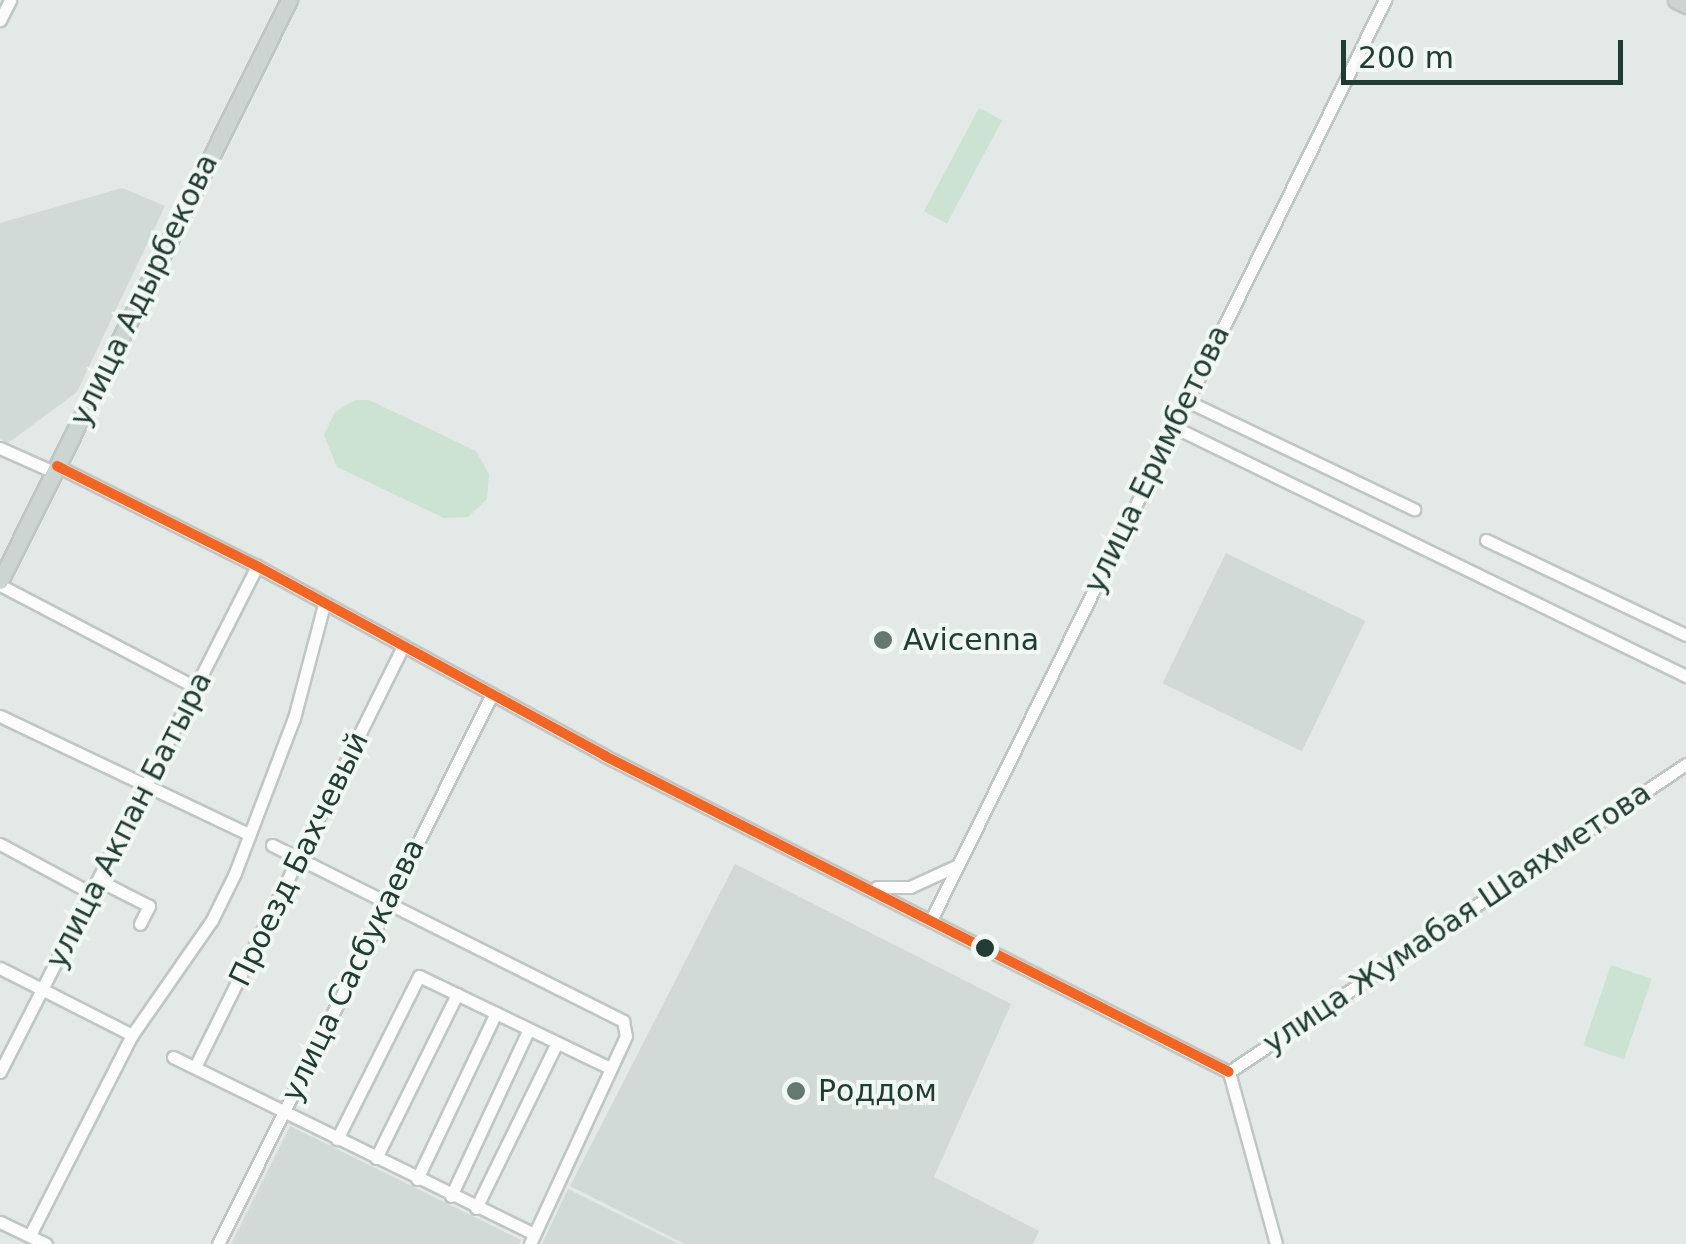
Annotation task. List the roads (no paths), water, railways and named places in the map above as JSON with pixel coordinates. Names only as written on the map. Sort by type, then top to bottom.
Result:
[{"type":"main road","name":"улица Адырбекова","points":[[0,583],[289,0]]},
{"type":"main road","points":[[1676,0],[1686,5]]},
{"type":"street","points":[[0,20],[10,0]]},
{"type":"street","name":"улица Еримбетова","points":[[932,918],[1385,0]]},
{"type":"street","points":[[1186,400],[1414,509]]},
{"type":"street","points":[[1172,426],[1686,676]]},
{"type":"street","points":[[0,448],[56,469],[257,566],[324,608],[491,696],[1229,1072],[1276,1244]]},
{"type":"street","points":[[1486,540],[1686,634]]},
{"type":"street","name":"улица Акпан Батыра","points":[[0,1072],[149,786],[257,566]]},
{"type":"street","points":[[0,583],[197,688]]},
{"type":"street","points":[[30,1235],[132,1035],[212,920],[294,718],[324,608]]},
{"type":"street","name":"Проезд Бахчевый","points":[[195,1067],[402,649]]},
{"type":"street","name":"улица Сасбукаева","points":[[218,1244],[384,902],[491,696]]},
{"type":"street","points":[[0,716],[246,834]]},
{"type":"street","name":"улица Жумабая Шаяхметова","points":[[1229,1072],[1686,764]]},
{"type":"street","points":[[0,844],[93,894]]},
{"type":"street","points":[[173,1057],[532,1239],[626,1036],[617,1015],[272,845]]},
{"type":"street","points":[[863,885],[910,887],[958,865]]},
{"type":"street","points":[[100,881],[149,906],[140,924]]},
{"type":"street","points":[[0,968],[132,1035]]},
{"type":"street","points":[[337,1139],[419,976],[610,1068]]},
{"type":"street","points":[[376,1158],[457,994]]},
{"type":"street","points":[[416,1178],[496,1014]]},
{"type":"street","points":[[451,1196],[530,1029]]},
{"type":"street","points":[[476,1208],[557,1043]]},
{"type":"street","points":[[0,1222],[46,1244]]},
{"type":"place","name":"Avicenna","points":[[883,640]]},
{"type":"place","name":"Роддом","points":[[796,1091]]}]
